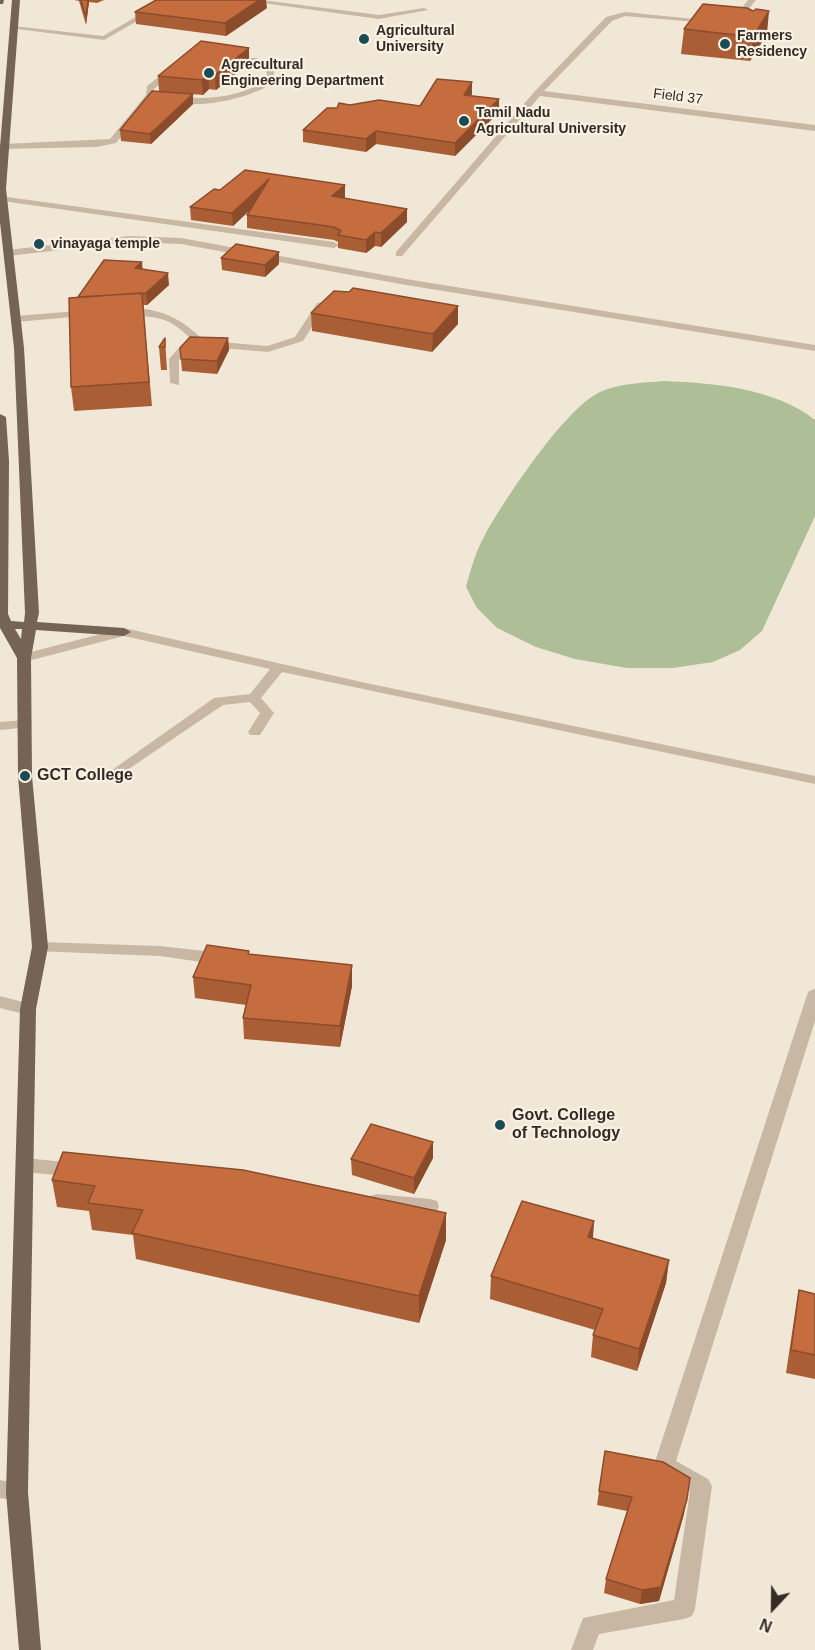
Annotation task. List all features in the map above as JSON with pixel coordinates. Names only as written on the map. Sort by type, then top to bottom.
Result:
[{"type":"main road","points":[[16,0],[3,147],[2,198],[16,319],[32,613],[24,658],[25,776],[40,948],[28,1009],[25,1165],[8,1490],[30,1650]]},
{"type":"main road","points":[[0,417],[3,461],[1,614],[3,624],[24,658]]},
{"type":"main road","points":[[3,624],[31,624],[124,632]]},
{"type":"street","points":[[14,28],[104,38],[170,0]]},
{"type":"street","points":[[245,0],[379,17],[424,10]]},
{"type":"street","points":[[399,254],[538,93],[609,19],[625,14],[719,22],[738,18],[752,0]]},
{"type":"street","points":[[738,18],[752,26]]},
{"type":"street","points":[[150,95],[181,100],[210,99],[261,89],[272,80],[270,69],[254,60]]},
{"type":"street","points":[[3,147],[97,144],[113,141],[150,95],[150,88],[180,65]]},
{"type":"street","name":"Field 37","points":[[538,93],[815,128]]},
{"type":"street","points":[[2,198],[334,245]]},
{"type":"street","points":[[8,253],[129,239],[181,241],[406,282],[815,348]]},
{"type":"street","points":[[397,289],[406,282]]},
{"type":"street","points":[[175,383],[174,359],[186,346],[200,343],[268,349],[299,339],[321,305],[340,302]]},
{"type":"street","points":[[111,312],[146,310],[183,324],[200,343]]},
{"type":"street","points":[[16,319],[99,313]]},
{"type":"street","points":[[24,658],[124,632],[279,668],[815,780]]},
{"type":"street","points":[[117,773],[219,701],[254,698],[279,668]]},
{"type":"street","points":[[254,698],[267,713],[255,732]]},
{"type":"street","points":[[0,726],[25,724]]},
{"type":"street","points":[[40,948],[160,951],[240,962]]},
{"type":"street","points":[[582,1650],[591,1625],[684,1609],[701,1486],[664,1465],[815,994]]},
{"type":"street","points":[[0,1002],[28,1009]]},
{"type":"street","points":[[25,1165],[96,1172]]},
{"type":"street","points":[[359,1199],[430,1206]]},
{"type":"green space","points":[[664,381],[703,383],[763,394],[799,409],[815,420],[815,516],[762,631],[740,650],[713,662],[673,668],[627,668],[575,659],[536,647],[497,628],[477,608],[466,587],[482,541],[521,478],[570,416],[586,401],[600,392],[615,387]]},
{"type":"building","points":[[81,0],[88,0],[86,17]]},
{"type":"building","points":[[156,0],[259,0],[225,23],[135,12]]},
{"type":"building","points":[[703,4],[769,11],[753,37],[684,29]]},
{"type":"building","points":[[201,41],[249,48],[215,75],[208,74],[202,80],[158,76]]},
{"type":"building","points":[[437,79],[472,82],[464,95],[499,99],[455,143],[376,131],[366,139],[303,130],[327,108],[337,108],[339,103],[350,105],[379,100],[420,106]]},
{"type":"building","points":[[152,91],[193,94],[150,134],[120,130]]},
{"type":"building","points":[[245,170],[345,185],[332,196],[407,209],[381,233],[375,232],[366,240],[338,235],[341,231],[334,227],[247,215],[269,179],[232,213],[190,207],[214,189],[220,190]]},
{"type":"building","points":[[236,244],[279,252],[265,265],[221,258]]},
{"type":"building","points":[[104,260],[142,262],[135,268],[168,273],[146,293],[78,297]]},
{"type":"building","points":[[353,288],[458,306],[433,334],[311,313],[334,291],[349,292]]},
{"type":"building","points":[[142,293],[149,382],[71,387],[69,298]]},
{"type":"building","points":[[190,337],[228,338],[217,361],[181,359],[180,348]]},
{"type":"building","points":[[165,338],[165,347],[159,347]]},
{"type":"building","points":[[207,945],[249,951],[248,954],[352,965],[340,1026],[243,1018],[251,985],[193,977]]},
{"type":"building","points":[[371,1124],[433,1142],[414,1178],[351,1159]]},
{"type":"building","points":[[63,1152],[243,1170],[446,1213],[419,1296],[132,1233],[143,1210],[88,1203],[95,1186],[52,1180]]},
{"type":"building","points":[[522,1201],[594,1221],[588,1237],[669,1260],[639,1349],[593,1335],[603,1309],[491,1276]]},
{"type":"building","points":[[799,1290],[815,1294],[815,1355],[791,1350]]},
{"type":"building","points":[[605,1451],[663,1462],[690,1478],[687,1499],[661,1587],[642,1590],[606,1579],[632,1497],[599,1491]]},
{"type":"place","name":"Agricultural University","points":[[364,39]]},
{"type":"place","name":"Farmers Residency","points":[[725,44]]},
{"type":"place","name":"Agrecultural Engineering Department","points":[[209,73]]},
{"type":"place","name":"Tamil Nadu Agricultural University","points":[[464,121]]},
{"type":"place","name":"vinayaga temple","points":[[39,244]]},
{"type":"place","name":"GCT College","points":[[25,776]]},
{"type":"place","name":"Govt. College of Technology","points":[[500,1125]]}]
